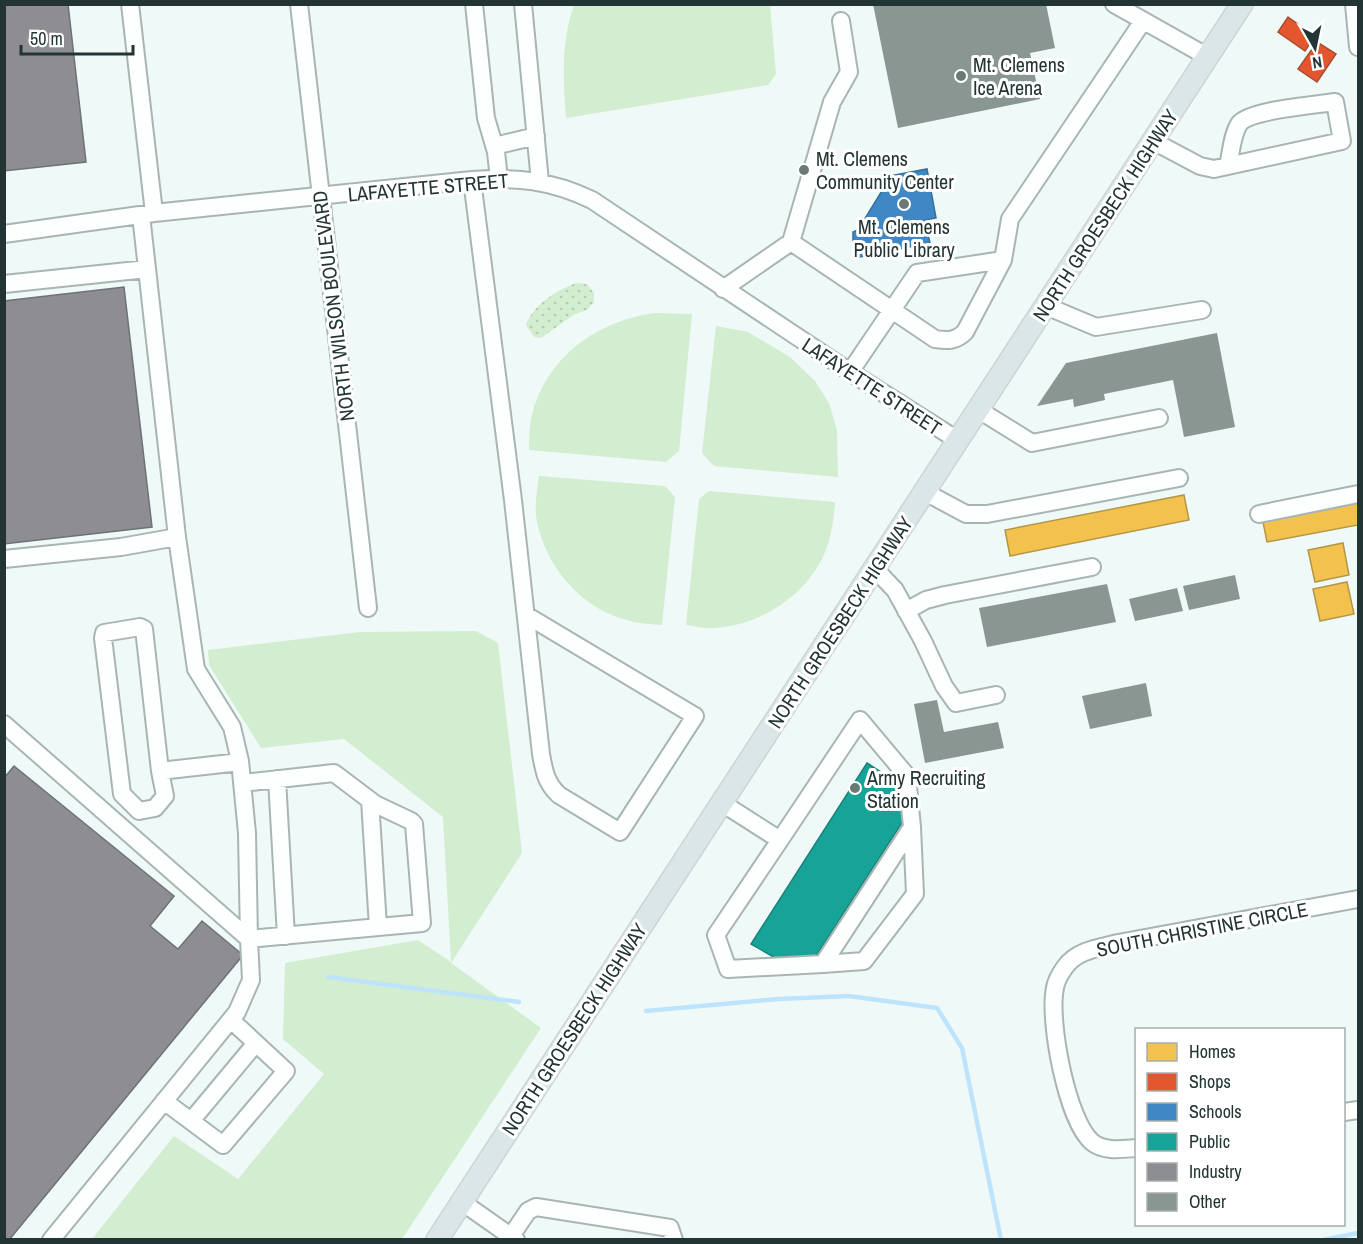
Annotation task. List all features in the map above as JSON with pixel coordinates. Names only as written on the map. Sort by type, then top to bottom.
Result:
[{"type":"main road","name":"NORTH GROESBECK HIGHWAY","points":[[437,1239],[1242,4]]},
{"type":"street","points":[[51,1239],[231,1020],[251,980],[247,833],[240,762],[232,727],[196,669],[177,537],[147,269],[148,214],[130,4]]},
{"type":"street","name":"NORTH WILSON BOULEVARD","points":[[299,4],[368,608]]},
{"type":"street","points":[[474,4],[486,118],[494,146],[499,179]]},
{"type":"street","points":[[523,4],[540,182]]},
{"type":"street","points":[[1114,4],[1208,57]]},
{"type":"street","points":[[1354,4],[1359,48]]},
{"type":"street","points":[[723,289],[790,242],[832,102],[849,72],[841,21]]},
{"type":"street","points":[[790,242],[935,339],[946,341],[958,339],[965,332],[1004,260],[1010,219],[1143,21]]},
{"type":"street","points":[[1153,141],[1205,168],[1228,165],[1342,141],[1335,102],[1263,113],[1245,119],[1237,129],[1228,165]]},
{"type":"street","points":[[494,146],[536,136]]},
{"type":"street","name":"LAFAYETTE STREET","points":[[4,234],[148,214],[472,180],[499,179],[559,186],[592,200],[723,289],[959,441]]},
{"type":"street","points":[[472,180],[513,500],[541,754],[547,781],[559,795],[620,832],[695,716],[526,615]]},
{"type":"street","points":[[850,372],[917,273],[1004,260]]},
{"type":"street","points":[[4,284],[147,269]]},
{"type":"street","points":[[1046,306],[1096,327],[1202,310]]},
{"type":"street","points":[[979,410],[1032,443],[1159,418]]},
{"type":"street","points":[[925,492],[966,514],[987,514],[1179,478]]},
{"type":"street","points":[[1259,514],[1359,494]]},
{"type":"street","points":[[4,559],[121,547],[177,537]]},
{"type":"street","points":[[906,611],[926,600],[945,595],[1092,567]]},
{"type":"street","points":[[875,569],[895,590],[944,686],[956,703],[996,695]]},
{"type":"street","points":[[140,627],[144,629],[160,771],[165,796],[154,808],[139,811],[122,794],[104,633],[140,627]]},
{"type":"street","points":[[860,720],[907,776],[912,827],[915,894],[864,962],[728,969],[716,935],[860,720]]},
{"type":"street","points":[[4,724],[249,939],[422,923],[414,824],[411,820],[370,800],[333,773],[242,783]]},
{"type":"street","points":[[160,771],[240,762]]},
{"type":"street","points":[[277,779],[286,936]]},
{"type":"street","points":[[370,800],[378,927]]},
{"type":"street","points":[[722,802],[780,840]]},
{"type":"street","points":[[823,964],[912,827]]},
{"type":"street","name":"SOUTH CHRISTINE CIRCLE","points":[[1135,1148],[1113,1149],[1100,1146],[1092,1142],[1078,1123],[1059,1055],[1054,1010],[1055,987],[1066,966],[1080,954],[1109,945],[1359,899]]},
{"type":"street","points":[[164,1101],[223,1145],[286,1071],[231,1020]]},
{"type":"street","points":[[191,1121],[256,1043]]},
{"type":"street","points":[[462,1202],[513,1238],[528,1211],[536,1207],[670,1228],[674,1239]]},
{"type":"green space","points":[[574,5],[770,5],[776,74],[768,85],[566,118],[565,47]]},
{"type":"green space","points":[[576,283],[587,284],[594,293],[594,302],[587,310],[575,314],[541,338],[534,337],[526,325],[534,311],[554,294]]},
{"type":"green space","points":[[655,313],[692,314],[679,451],[666,462],[529,450],[530,426],[535,404],[554,368],[582,341],[599,331],[635,317]]},
{"type":"green space","points":[[716,326],[748,332],[790,357],[815,381],[829,403],[837,430],[838,477],[714,466],[702,453]]},
{"type":"green space","points":[[539,476],[665,486],[675,497],[662,625],[634,622],[613,616],[597,608],[570,585],[558,571],[549,556],[537,522]]},
{"type":"green space","points":[[709,491],[835,502],[827,547],[809,579],[796,593],[766,614],[749,621],[731,626],[703,628],[686,625],[699,499]]},
{"type":"green space","points":[[476,631],[498,643],[522,853],[451,963],[541,1028],[402,1239],[92,1239],[174,1136],[238,1179],[324,1074],[283,1039],[285,963],[418,940],[451,962],[443,817],[344,739],[261,748],[209,665],[208,650],[360,632]]},
{"type":"building: Homes","points":[[1184,495],[1189,520],[1010,556],[1005,530]]},
{"type":"building: Homes","points":[[1358,503],[1358,525],[1267,542],[1263,522]]},
{"type":"building: Homes","points":[[1343,543],[1349,575],[1315,582],[1308,550]]},
{"type":"building: Homes","points":[[1347,582],[1354,614],[1320,621],[1313,589]]},
{"type":"building: Shops","points":[[1288,17],[1315,36],[1305,51],[1278,32]]},
{"type":"building: Shops","points":[[1317,42],[1336,54],[1317,82],[1298,69]]},
{"type":"building: Schools","name":"Mt. Clemens Public Library","points":[[927,169],[936,218],[925,220],[930,243],[859,257],[858,251],[862,250],[860,242],[853,243],[853,232],[858,230],[883,189],[886,191],[890,184],[886,182],[890,176]]},
{"type":"building: Public","points":[[867,763],[893,780],[907,815],[816,956],[777,959],[751,944]]},
{"type":"building: Industry","points":[[4,4],[68,4],[86,162],[4,171]]},
{"type":"building: Industry","points":[[124,287],[152,527],[4,544],[4,301]]},
{"type":"building: Industry","points":[[14,766],[174,896],[150,926],[178,949],[202,921],[243,955],[9,1240],[4,1240],[4,778]]},
{"type":"building: Other","name":"Mt. Clemens Ice Arena","points":[[873,4],[1046,4],[1055,48],[1030,53],[1040,99],[898,128]]},
{"type":"building: Other","points":[[1217,333],[1235,427],[1184,437],[1173,380],[1104,394],[1105,400],[1074,407],[1073,399],[1037,406],[1066,363]]},
{"type":"building: Other","points":[[1235,575],[1240,599],[1189,610],[1183,586]]},
{"type":"building: Other","points":[[1107,584],[1116,622],[987,647],[979,608]]},
{"type":"building: Other","points":[[1177,588],[1183,611],[1135,621],[1129,599]]},
{"type":"building: Other","points":[[1146,683],[1152,716],[1090,729],[1082,696]]},
{"type":"building: Other","points":[[937,700],[944,732],[998,722],[1004,748],[925,763],[914,704]]},
{"type":"waterway","points":[[328,977],[519,1002]]},
{"type":"waterway","points":[[646,1011],[778,999],[849,996],[937,1008],[962,1048],[1001,1240]]},
{"type":"waterway","points":[[1323,1240],[1358,1233]]},
{"type":"place","name":"Mt. Clemens Ice Arena","points":[[961,76]]},
{"type":"place","name":"Mt. Clemens Community Center","points":[[804,170]]},
{"type":"place","name":"Mt. Clemens Public Library","points":[[904,204]]},
{"type":"place","name":"Army Recruiting Station","points":[[855,788]]}]
